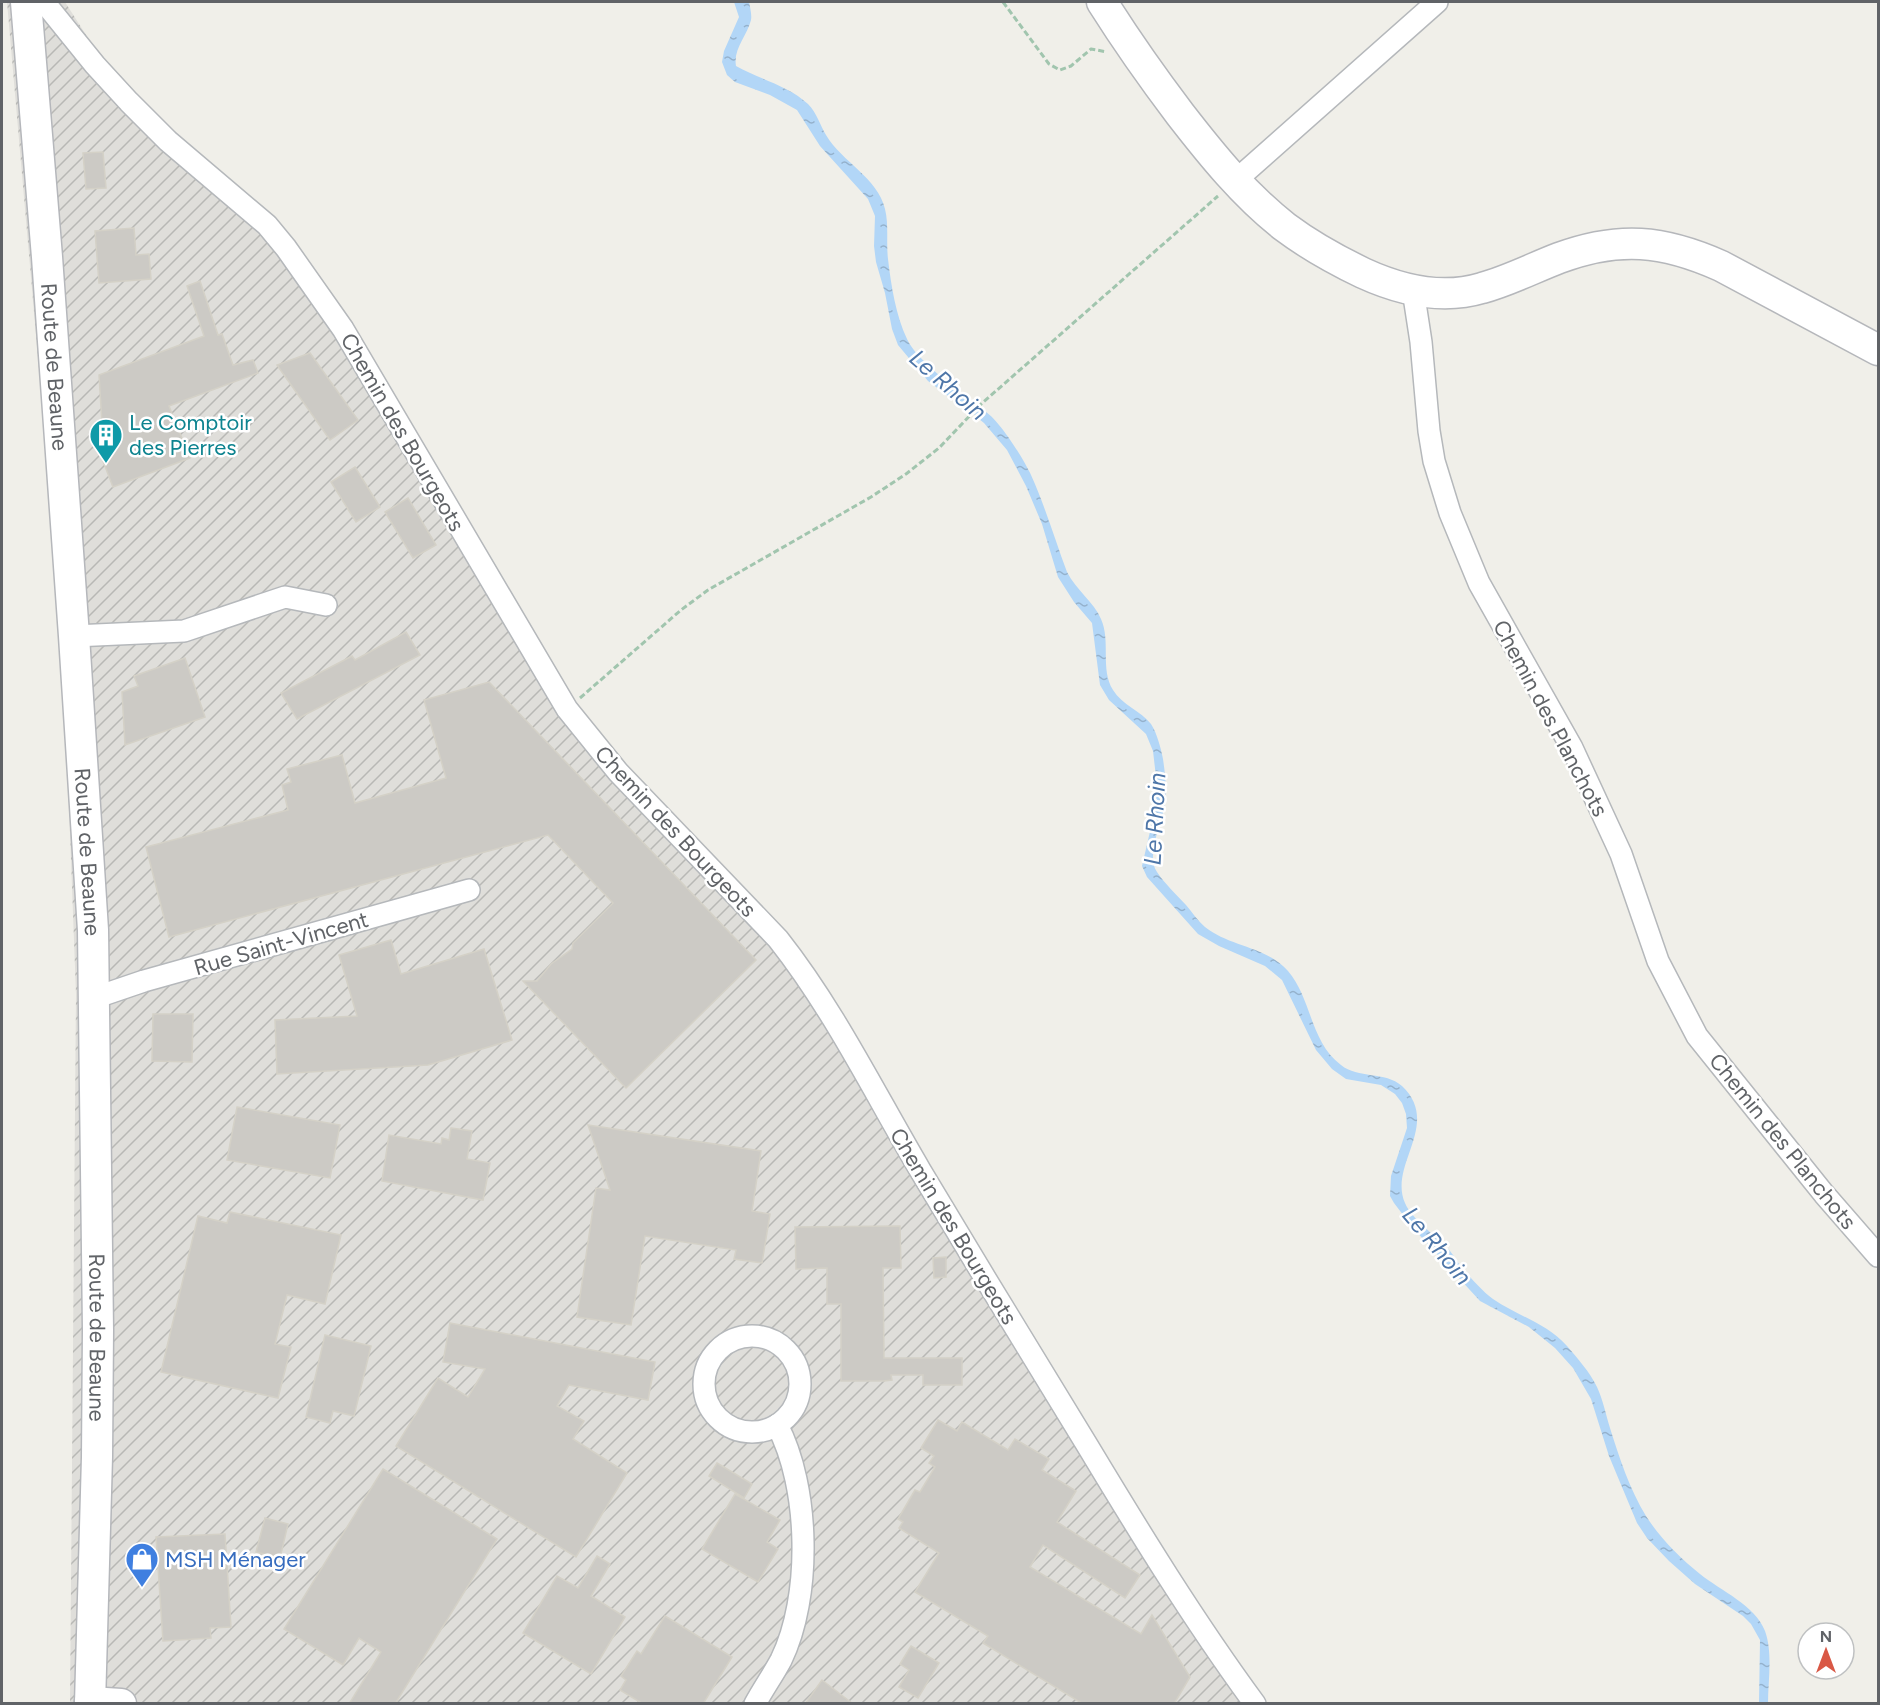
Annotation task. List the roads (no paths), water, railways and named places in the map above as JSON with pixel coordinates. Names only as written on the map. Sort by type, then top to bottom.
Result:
[{"type":"main road","name":"Route de Beaune","points":[[26,2],[47,257],[93,930],[98,1361],[90,1703]]},
{"type":"main road","points":[[1102,2],[1147,70],[1197,136],[1235,181],[1276,219],[1315,248],[1378,279],[1413,290],[1460,293],[1482,288],[1559,258],[1598,246],[1620,243],[1663,245],[1721,266],[1878,350]]},
{"type":"main road","points":[[90,1703],[121,1704]]},
{"type":"street","name":"Chemin des Bourgeots","points":[[44,2],[95,65],[129,102],[168,141],[267,225],[306,274],[343,329],[567,709],[618,772],[778,939],[795,960],[830,1015],[987,1282],[1152,1552],[1255,1704]]},
{"type":"street","points":[[1235,181],[1437,2]]},
{"type":"street","name":"Chemin des Planchots","points":[[1413,290],[1431,441],[1439,480],[1450,513],[1479,583],[1572,748],[1622,854],[1658,961],[1697,1036],[1824,1194],[1878,1256]]},
{"type":"street","points":[[74,636],[184,631],[285,597],[326,605]]},
{"type":"street","name":"Rue Saint-Vincent","points":[[94,998],[144,981],[469,890]]},
{"type":"street","points":[[759,1336],[781,1345],[795,1363],[799,1374],[798,1397],[794,1408],[777,1425],[756,1432],[744,1432],[733,1428],[714,1414],[704,1394],[705,1371],[717,1351],[726,1343],[736,1338],[759,1336]]},
{"type":"street","points":[[754,1704],[781,1659],[795,1620],[802,1578],[801,1499],[794,1465],[777,1425]]},
{"type":"water","name":"Le Rhoin","points":[[734,2],[749,2],[751,16],[749,26],[738,48],[736,66],[783,87],[808,104],[833,145],[875,188],[885,209],[887,253],[897,310],[903,330],[919,356],[976,404],[971,413],[928,381],[898,345],[876,262],[875,216],[868,199],[820,146],[797,110],[770,95],[735,82],[727,75],[722,62],[724,51],[739,17]]},
{"type":"water","name":"Le Rhoin","points":[[980,409],[994,419],[1022,459],[1041,499],[1067,572],[1101,619],[1105,636],[1107,673],[1113,690],[1121,700],[1147,719],[1157,736],[1163,759],[1166,791],[1153,857],[1157,872],[1205,927],[1225,939],[1269,956],[1288,971],[1302,994],[1323,1045],[1341,1065],[1355,1072],[1395,1081],[1413,1100],[1417,1115],[1416,1130],[1403,1174],[1402,1189],[1408,1209],[1450,1251],[1462,1268],[1485,1292],[1502,1305],[1550,1331],[1567,1346],[1587,1371],[1599,1392],[1630,1484],[1640,1506],[1652,1524],[1685,1561],[1746,1606],[1765,1631],[1770,1667],[1768,1703],[1759,1703],[1760,1640],[1751,1624],[1743,1616],[1695,1584],[1647,1538],[1637,1523],[1609,1456],[1591,1399],[1573,1368],[1555,1348],[1529,1327],[1480,1301],[1413,1228],[1394,1203],[1390,1196],[1391,1176],[1407,1128],[1402,1103],[1395,1094],[1381,1085],[1346,1079],[1332,1069],[1316,1050],[1282,980],[1265,966],[1198,934],[1147,877],[1142,866],[1155,810],[1156,777],[1153,751],[1146,734],[1109,700],[1100,685],[1092,623],[1074,602],[1058,577],[1042,524],[1026,486],[1007,450],[974,415]]},
{"type":"place","name":"Le Comptoir des Pierres","points":[[106,464]]},
{"type":"place","name":"MSH Ménager","points":[[142,1588]]}]
